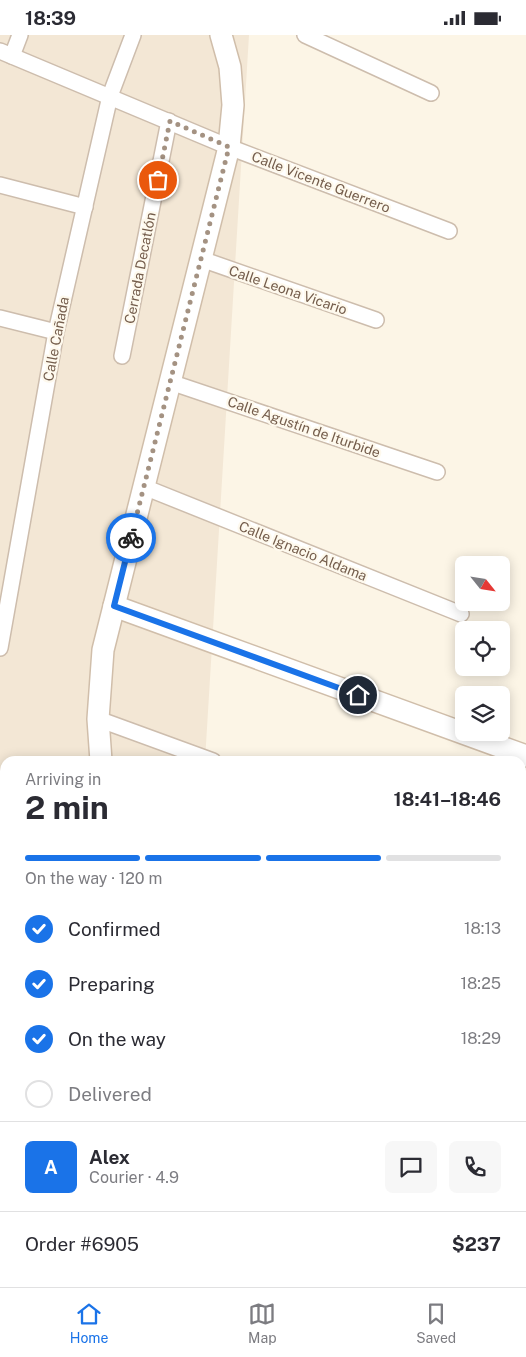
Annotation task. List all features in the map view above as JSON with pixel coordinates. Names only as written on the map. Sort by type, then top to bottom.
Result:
[{"type":"street","points":[[6,53],[20,35]]},
{"type":"street","name":"Calle Cañada","points":[[0,648],[56,332],[110,96],[133,35]]},
{"type":"street","points":[[101,756],[98,719],[103,650],[229,147],[233,105],[231,76],[221,35]]},
{"type":"street","points":[[304,35],[431,93]]},
{"type":"street","name":"Calle Vicente Guerrero","points":[[6,53],[229,147],[449,231]]},
{"type":"street","name":"Cerrada Decatlón","points":[[122,356],[170,121]]},
{"type":"street","points":[[0,185],[85,207]]},
{"type":"street","name":"Calle Leona Vicario","points":[[201,259],[376,320]]},
{"type":"street","points":[[0,318],[56,332]]},
{"type":"street","name":"Calle Agustín de Iturbide","points":[[170,382],[437,472]]},
{"type":"street","name":"Calle Ignacio Aldama","points":[[144,487],[461,615]]},
{"type":"street","points":[[114,606],[526,756]]},
{"type":"street","points":[[98,719],[200,756]]},
{"type":"shaded area","points":[[0,35],[249,35],[205,756],[0,756]]},
{"type":"way so far","points":[[131,538],[229,147],[170,121],[158,180]]},
{"type":"route","points":[[131,538],[114,606],[358,695]]}]
